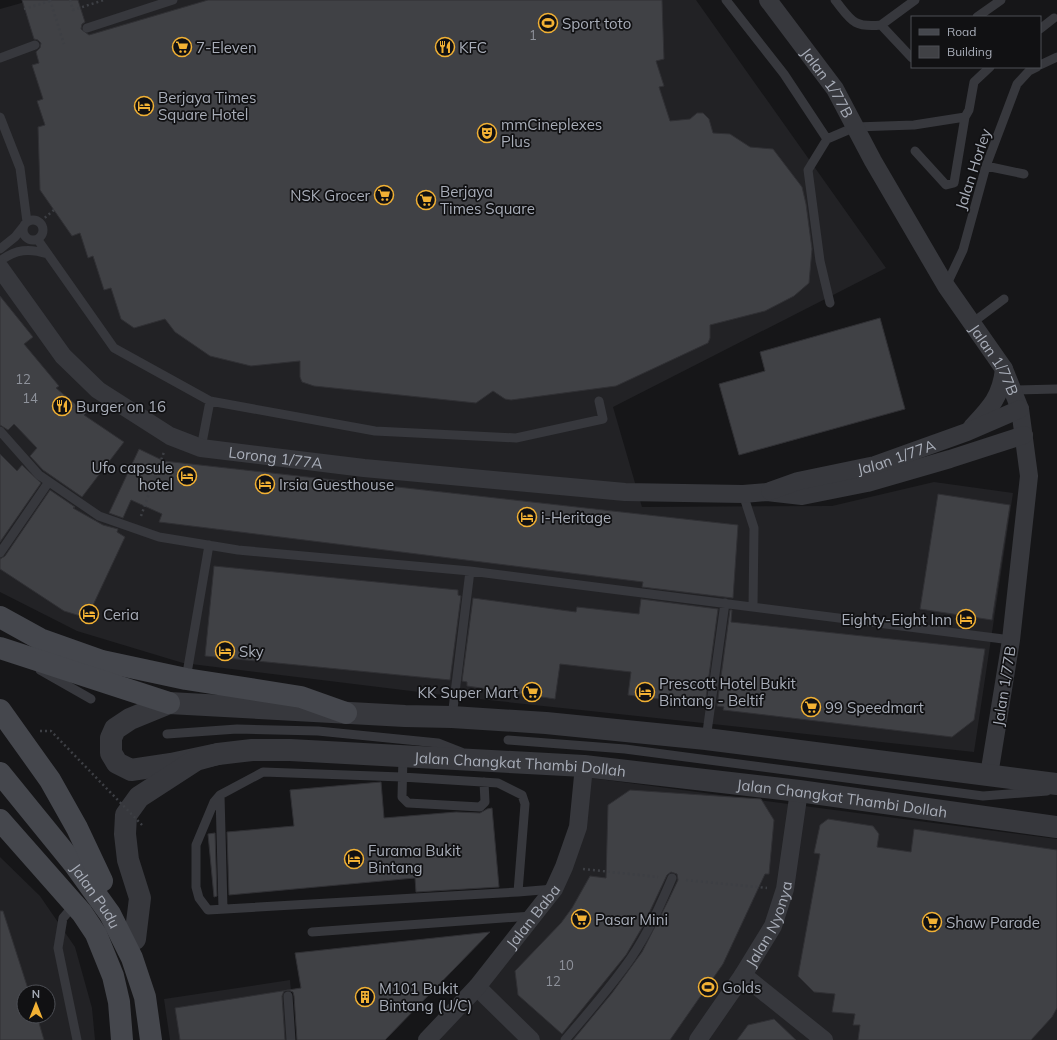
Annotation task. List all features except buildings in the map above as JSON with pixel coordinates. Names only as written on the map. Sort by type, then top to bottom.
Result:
[{"type":"main road","points":[[0,616],[40,639],[102,661],[186,678],[301,697],[346,713]]},
{"type":"main road","points":[[3,650],[169,703]]},
{"type":"main road","points":[[0,710],[50,780],[77,828],[102,881],[135,938],[145,997]]},
{"type":"main road","name":"Jalan Pudu","points":[[0,773],[74,864],[110,914],[132,958],[145,997],[151,1040]]},
{"type":"main road","name":"Jalan Pudu","points":[[0,820],[88,921],[107,959],[119,1002],[122,1040]]},
{"type":"street","name":"Jalan 1/77B","points":[[768,0],[835,89],[855,127],[946,286],[1004,369],[1020,409],[1029,476],[1011,640],[989,775]]},
{"type":"street","name":"Lorong 1/77A","points":[[0,268],[63,356],[98,390],[170,436],[200,448],[364,468],[625,492]]},
{"type":"street","points":[[967,432],[991,407],[996,399],[1003,382],[1004,369]]},
{"type":"street","name":"Jalan 1/77A","points":[[767,492],[798,481],[875,465],[967,432],[1020,409]]},
{"type":"street","name":"Jalan 1/77A","points":[[625,492],[743,494],[767,492],[802,496],[867,483],[950,460],[1024,435]]},
{"type":"street","points":[[218,754],[171,764],[131,770],[118,763],[111,753],[111,738],[116,729],[137,716],[169,703],[546,723],[706,739],[1057,784]]},
{"type":"street","name":"Jalan Changkat Thambi Dollah","points":[[135,938],[140,898],[128,860],[125,834],[126,815],[139,797],[196,760],[218,754],[252,750],[290,750],[403,754],[584,766],[799,791],[1057,827]]},
{"type":"street","name":"Jalan Baba","points":[[427,1040],[477,987],[554,889],[564,868],[578,826],[584,766]]},
{"type":"street","name":"Jalan Nyonya","points":[[698,1040],[743,975],[773,926],[785,889],[799,791]]},
{"type":"street","points":[[743,975],[824,1040]]},
{"type":"street","points":[[477,987],[531,1040]]},
{"type":"lane","points":[[87,28],[174,0]]},
{"type":"lane","points":[[726,0],[784,74],[827,139]]},
{"type":"lane","points":[[835,0],[849,18],[858,25],[867,27],[881,25],[915,0]]},
{"type":"lane","points":[[978,16],[1001,0]]},
{"type":"lane","points":[[1041,28],[1054,18]]},
{"type":"lane","points":[[881,25],[911,57]]},
{"type":"lane","points":[[0,58],[35,44]]},
{"type":"lane","points":[[1041,65],[1057,57]]},
{"type":"lane","points":[[915,151],[946,185],[951,185],[954,183],[965,116],[969,110],[974,82],[989,68]]},
{"type":"lane","name":"Jalan Horley","points":[[946,286],[963,250],[986,166],[1018,84],[1029,71],[1035,68]]},
{"type":"lane","points":[[830,303],[820,261],[808,170],[827,139],[855,127],[914,125],[965,116]]},
{"type":"lane","points":[[0,117],[20,168],[26,224],[25,236],[31,240],[38,240]]},
{"type":"lane","points":[[986,166],[1024,174]]},
{"type":"lane","points":[[0,249],[15,237],[26,224],[34,220],[40,222],[44,232],[38,240]]},
{"type":"lane","points":[[38,240],[114,348],[210,401],[375,431],[516,438],[603,419],[599,401]]},
{"type":"lane","points":[[0,261],[8,255],[22,250],[35,250],[48,254]]},
{"type":"lane","points":[[972,323],[1004,299]]},
{"type":"lane","points":[[1012,390],[1057,389]]},
{"type":"lane","points":[[200,448],[210,401]]},
{"type":"lane","points":[[0,431],[48,483],[98,516],[159,537],[238,550],[470,572],[1011,640]]},
{"type":"lane","points":[[0,553],[48,483]]},
{"type":"lane","points":[[743,494],[754,528],[753,607]]},
{"type":"lane","points":[[186,678],[209,545]]},
{"type":"lane","points":[[452,717],[470,572]]},
{"type":"lane","points":[[706,739],[725,603]]},
{"type":"lane","points":[[3,650],[91,699]]},
{"type":"lane","points":[[167,734],[237,729],[318,731],[438,743],[475,758]]},
{"type":"lane","points":[[508,740],[625,749],[983,796],[1057,791]]},
{"type":"lane","points":[[403,754],[402,797],[408,803],[480,807],[485,802],[484,782]]},
{"type":"lane","points":[[518,892],[525,804],[522,795],[498,783],[402,777],[263,772],[220,795],[214,802],[196,845],[196,887],[199,898],[208,910],[518,892],[554,889]]},
{"type":"lane","points":[[220,795],[223,909]]},
{"type":"lane","points":[[565,1040],[609,988],[632,957],[654,918],[672,878]]},
{"type":"lane","points":[[74,905],[63,918],[58,948],[77,1040]]},
{"type":"lane","points":[[312,932],[532,916]]},
{"type":"lane","points":[[288,996],[291,1040]]},
{"type":"path","points":[[24,9],[50,0],[64,44]]},
{"type":"path","points":[[70,0],[73,10],[104,0]]},
{"type":"path","points":[[40,222],[54,210]]},
{"type":"path","points":[[136,529],[170,436]]},
{"type":"path","points":[[36,730],[51,731],[142,824]]},
{"type":"shaded area","points":[[32,0],[696,0],[886,268],[613,407],[642,507],[832,506],[934,482],[1013,493],[974,752],[460,697],[183,663],[77,631],[0,592],[0,9]]},
{"type":"shaded area","points":[[591,778],[1057,839],[1057,1040],[437,1040],[561,893]]},
{"type":"shaded area","points":[[0,857],[40,896],[75,947],[92,1008],[95,1040],[0,1040]]},
{"type":"shaded area","points":[[290,980],[295,1040],[170,1040],[164,999]]},
{"type":"place","name":"Sport toto","points":[[548,23]]},
{"type":"place","name":"7-Eleven","points":[[182,47]]},
{"type":"place","name":"KFC","points":[[445,47]]},
{"type":"place","name":"Berjaya Times Square Hotel","points":[[144,106]]},
{"type":"place","name":"mmCineplexes Plus","points":[[487,133]]},
{"type":"place","name":"NSK Grocer","points":[[384,195]]},
{"type":"place","name":"Berjaya Times Square","points":[[426,200]]},
{"type":"place","name":"Burger on 16","points":[[62,406]]},
{"type":"place","name":"Ufo capsule hotel","points":[[187,476]]},
{"type":"place","name":"Irsia Guesthouse","points":[[265,484]]},
{"type":"place","name":"i-Heritage","points":[[527,517]]},
{"type":"place","name":"Ceria","points":[[89,614]]},
{"type":"place","name":"Eighty-Eight Inn","points":[[966,619]]},
{"type":"place","name":"Sky","points":[[225,651]]},
{"type":"place","name":"KK Super Mart","points":[[532,692]]},
{"type":"place","name":"Prescott Hotel Bukit Bintang - Beltif","points":[[645,692]]},
{"type":"place","name":"99 Speedmart","points":[[811,707]]},
{"type":"place","name":"Furama Bukit Bintang","points":[[354,859]]},
{"type":"place","name":"Pasar Mini","points":[[581,919]]},
{"type":"place","name":"Shaw Parade","points":[[932,922]]},
{"type":"place","name":"Golds","points":[[708,987]]},
{"type":"place","name":"M101 Bukit Bintang (U/C)","points":[[365,997]]}]
